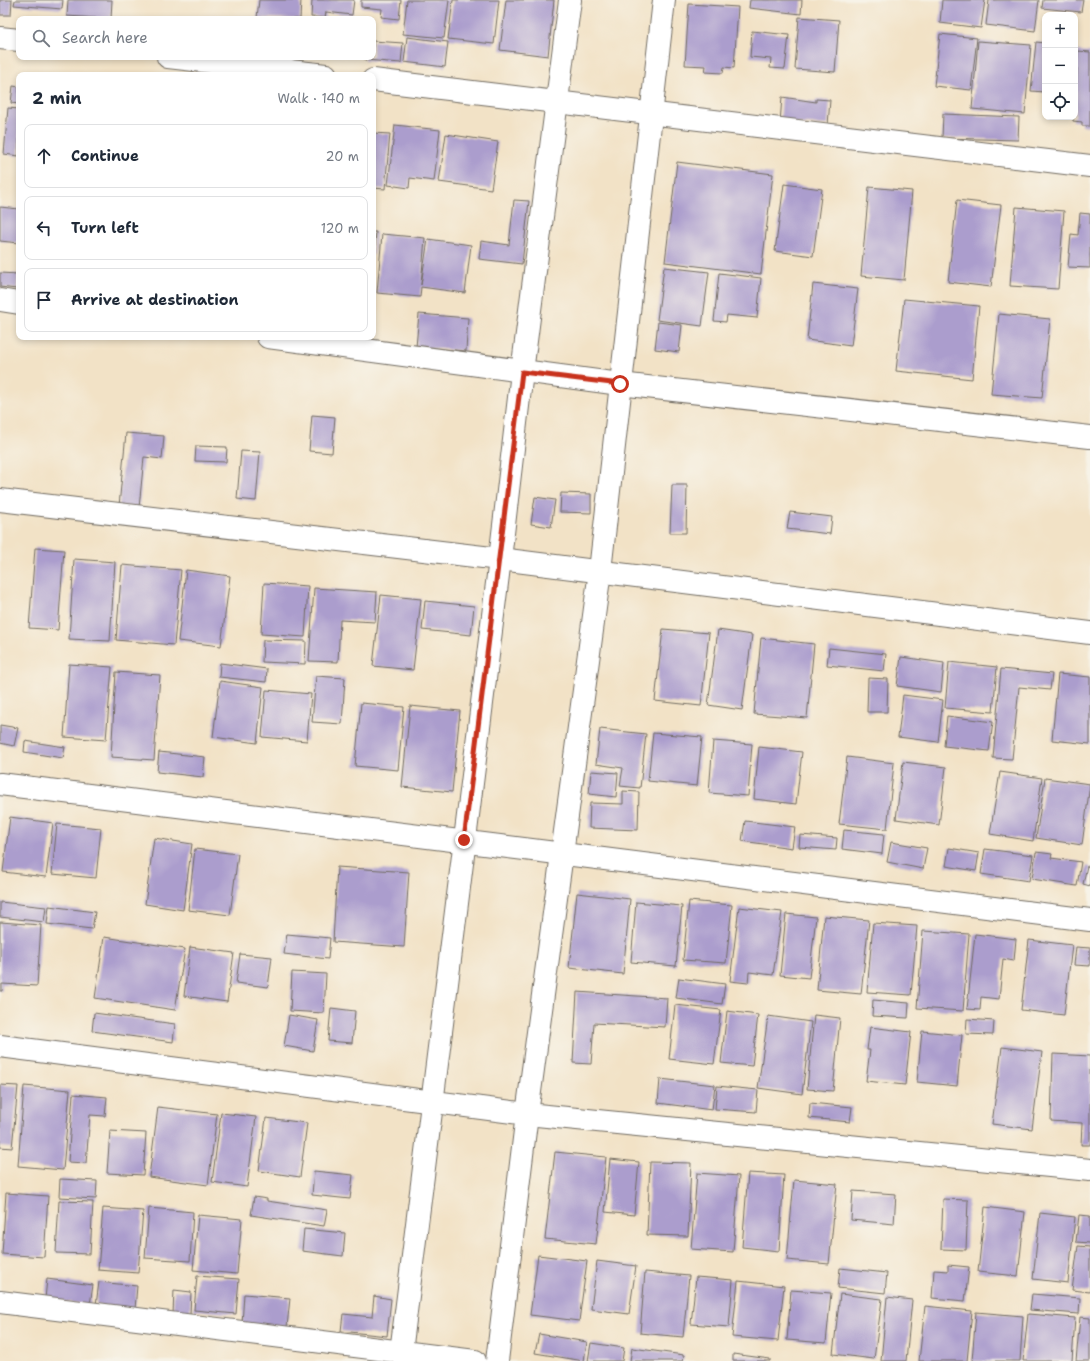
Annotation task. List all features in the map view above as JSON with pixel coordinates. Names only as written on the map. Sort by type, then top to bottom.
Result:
[{"type":"street","points":[[401,1352],[522,372],[570,0]]},
{"type":"street","points":[[497,1361],[527,1114],[600,571],[664,0]]},
{"type":"street","points":[[0,38],[16,40]]},
{"type":"street","points":[[194,60],[300,72]]},
{"type":"street","points":[[376,80],[1090,166]]},
{"type":"street","points":[[0,300],[16,303]]},
{"type":"street","points":[[290,340],[620,384],[1090,437]]},
{"type":"street","points":[[0,500],[500,558],[1090,633]]},
{"type":"street","points":[[0,784],[464,840],[562,855],[1090,920]]},
{"type":"street","points":[[0,1046],[527,1114],[1090,1170]]},
{"type":"street","points":[[0,1302],[475,1361]]},
{"type":"building","points":[[0,0],[12,0],[11,15],[0,15]]},
{"type":"building","points":[[15,0],[63,0],[62,9],[14,5]]},
{"type":"building","points":[[68,0],[112,0],[111,16],[67,16]]},
{"type":"building","points":[[259,0],[301,0],[300,16],[257,16]]},
{"type":"building","points":[[312,0],[354,0],[352,15],[326,12],[325,16],[311,16]]},
{"type":"building","points":[[361,0],[401,0],[399,19],[381,17],[382,9],[361,7]]},
{"type":"building","points":[[407,0],[449,0],[444,38],[403,34]]},
{"type":"building","points":[[453,0],[499,0],[494,44],[448,39]]},
{"type":"building","points":[[506,0],[554,0],[548,56],[500,50]]},
{"type":"building","points":[[750,0],[802,0],[801,14],[749,8]]},
{"type":"building","points":[[942,0],[985,0],[981,28],[940,23]]},
{"type":"building","points":[[989,0],[1039,0],[1035,31],[986,25]]},
{"type":"building","points":[[1043,0],[1083,0],[1081,12],[1042,8]]},
{"type":"building","points":[[689,4],[738,7],[734,68],[724,67],[723,73],[705,72],[706,66],[685,65]]},
{"type":"building","points":[[799,17],[839,20],[835,72],[795,69]]},
{"type":"building","points":[[752,31],[789,35],[785,69],[770,68],[771,59],[750,57]]},
{"type":"building","points":[[940,34],[977,38],[971,90],[934,86]]},
{"type":"building","points":[[407,37],[448,42],[445,67],[404,62]]},
{"type":"building","points":[[376,41],[403,43],[401,63],[365,60],[376,60]]},
{"type":"building","points":[[978,41],[1031,45],[1025,114],[972,109]]},
{"type":"building","points":[[1036,42],[1042,43],[1042,92],[1031,91]]},
{"type":"building","points":[[1078,51],[1090,52],[1090,126],[1082,126],[1082,122],[1073,121],[1078,120]]},
{"type":"building","points":[[13,86],[16,86],[16,104],[11,103]]},
{"type":"building","points":[[782,97],[816,102],[816,99],[830,100],[828,125],[780,123]]},
{"type":"building","points":[[8,108],[16,109],[16,156],[4,154]]},
{"type":"building","points":[[943,114],[1019,117],[1018,140],[942,138]]},
{"type":"building","points":[[395,125],[440,130],[434,181],[410,178],[409,188],[388,185]]},
{"type":"building","points":[[376,133],[390,134],[385,189],[376,188]]},
{"type":"building","points":[[446,134],[498,142],[491,189],[439,182]]},
{"type":"building","points":[[677,162],[773,174],[761,274],[665,262]]},
{"type":"building","points":[[784,184],[822,189],[813,256],[775,251]]},
{"type":"building","points":[[869,187],[912,191],[904,280],[861,276]]},
{"type":"building","points":[[514,200],[529,201],[522,264],[479,259],[481,241],[509,245]]},
{"type":"building","points":[[957,200],[1001,205],[991,287],[948,282]]},
{"type":"building","points":[[0,207],[16,209],[16,243],[0,241]]},
{"type":"building","points":[[1016,207],[1064,211],[1058,289],[1010,286]]},
{"type":"building","points":[[1080,213],[1090,214],[1090,268],[1068,267],[1071,234],[1078,235]]},
{"type":"building","points":[[382,234],[425,238],[421,285],[428,239],[471,245],[465,293],[421,287],[420,297],[377,293]]},
{"type":"building","points":[[664,267],[709,272],[702,326],[657,320]]},
{"type":"building","points":[[0,273],[16,274],[16,289],[0,287]]},
{"type":"building","points":[[719,273],[761,278],[757,318],[727,315],[726,322],[714,321]]},
{"type":"building","points":[[813,284],[858,289],[851,346],[807,340]]},
{"type":"building","points":[[904,299],[979,306],[972,379],[896,371]]},
{"type":"building","points":[[419,314],[468,318],[466,351],[416,347]]},
{"type":"building","points":[[999,314],[1050,319],[1042,398],[991,394]]},
{"type":"building","points":[[658,322],[682,325],[679,352],[655,349]]},
{"type":"building","points":[[312,415],[335,417],[332,453],[309,451]]},
{"type":"building","points":[[126,433],[164,436],[162,459],[144,457],[139,508],[119,506]]},
{"type":"building","points":[[196,446],[227,447],[226,462],[195,461]]},
{"type":"building","points":[[241,451],[260,452],[256,501],[237,499]]},
{"type":"building","points":[[672,485],[687,485],[686,533],[670,533]]},
{"type":"building","points":[[561,493],[591,494],[591,513],[560,512]]},
{"type":"building","points":[[535,497],[555,500],[551,527],[531,524]]},
{"type":"building","points":[[790,512],[832,517],[830,534],[787,529]]},
{"type":"building","points":[[35,548],[64,550],[58,630],[29,628]]},
{"type":"building","points":[[74,559],[115,562],[110,641],[69,639]]},
{"type":"building","points":[[122,565],[181,570],[174,645],[116,640]]},
{"type":"building","points":[[186,570],[230,576],[221,646],[178,641]]},
{"type":"building","points":[[264,583],[308,586],[305,637],[261,634]]},
{"type":"building","points":[[314,588],[377,592],[375,622],[340,620],[338,662],[309,661]]},
{"type":"building","points":[[381,595],[421,599],[413,670],[373,666]]},
{"type":"building","points":[[425,601],[474,606],[471,635],[422,630]]},
{"type":"building","points":[[663,629],[709,633],[701,706],[655,701]]},
{"type":"building","points":[[718,630],[752,635],[742,710],[708,705]]},
{"type":"building","points":[[761,638],[814,644],[807,718],[754,714]]},
{"type":"building","points":[[263,640],[306,641],[305,664],[262,662]]},
{"type":"building","points":[[829,648],[886,654],[884,671],[827,665]]},
{"type":"building","points":[[901,657],[944,663],[941,692],[897,686]]},
{"type":"building","points":[[949,662],[997,667],[993,712],[945,708]]},
{"type":"building","points":[[220,663],[267,669],[266,682],[219,677]]},
{"type":"building","points":[[69,664],[112,667],[106,740],[64,737]]},
{"type":"building","points":[[1001,669],[1052,674],[1050,690],[1019,687],[1012,759],[993,758]]},
{"type":"building","points":[[116,672],[160,675],[154,760],[111,757]]},
{"type":"building","points":[[1058,674],[1090,677],[1090,744],[1052,740]]},
{"type":"building","points":[[316,676],[345,678],[342,724],[312,722]]},
{"type":"building","points":[[868,678],[888,679],[887,712],[867,712]]},
{"type":"building","points":[[220,681],[263,687],[257,743],[213,737]]},
{"type":"building","points":[[266,690],[311,694],[307,741],[262,737]]},
{"type":"building","points":[[903,695],[943,700],[938,742],[898,737]]},
{"type":"building","points":[[361,703],[404,707],[398,770],[355,766]]},
{"type":"building","points":[[410,706],[460,711],[452,792],[402,787]]},
{"type":"building","points":[[947,716],[993,722],[989,751],[944,746]]},
{"type":"building","points":[[0,725],[18,728],[14,746],[0,743]]},
{"type":"building","points":[[600,729],[646,734],[640,788],[620,786],[623,768],[596,764]]},
{"type":"building","points":[[653,733],[702,737],[697,786],[648,781]]},
{"type":"building","points":[[25,741],[65,747],[63,758],[24,752]]},
{"type":"building","points":[[713,741],[752,744],[748,796],[709,793]]},
{"type":"building","points":[[759,747],[802,752],[796,804],[754,799]]},
{"type":"building","points":[[159,752],[205,757],[203,777],[157,772]]},
{"type":"building","points":[[847,757],[894,763],[887,829],[839,824]]},
{"type":"building","points":[[903,762],[946,767],[939,825],[896,819]]},
{"type":"building","points":[[591,771],[618,773],[616,797],[589,794]]},
{"type":"building","points":[[1000,772],[1042,778],[1033,841],[990,834]]},
{"type":"building","points":[[1045,778],[1090,784],[1082,845],[1036,838]]},
{"type":"building","points":[[623,791],[639,792],[638,830],[589,828],[590,803],[623,804]]},
{"type":"building","points":[[10,817],[53,823],[46,877],[3,872]]},
{"type":"building","points":[[745,821],[795,827],[792,848],[742,841]]},
{"type":"building","points":[[57,824],[101,828],[96,878],[52,874]]},
{"type":"building","points":[[844,830],[884,834],[882,854],[842,849]]},
{"type":"building","points":[[800,835],[837,838],[836,850],[799,847]]},
{"type":"building","points":[[154,838],[192,844],[183,910],[145,904]]},
{"type":"building","points":[[891,842],[927,848],[923,869],[887,862]]},
{"type":"building","points":[[949,848],[979,853],[976,871],[946,866]]},
{"type":"building","points":[[195,849],[238,854],[230,915],[188,910]]},
{"type":"building","points":[[985,849],[1033,855],[1029,881],[981,874]]},
{"type":"building","points":[[1036,852],[1052,854],[1051,858],[1081,862],[1077,886],[1032,879]]},
{"type":"building","points":[[1087,866],[1090,867],[1090,886],[1083,884]]},
{"type":"building","points":[[337,867],[409,872],[404,947],[333,942]]},
{"type":"building","points":[[577,893],[630,899],[623,974],[569,968]]},
{"type":"building","points":[[689,901],[732,905],[726,963],[683,960]]},
{"type":"building","points":[[0,902],[46,907],[44,922],[0,917]]},
{"type":"building","points":[[636,902],[682,906],[676,966],[631,962]]},
{"type":"building","points":[[49,906],[95,912],[92,929],[47,924]]},
{"type":"building","points":[[739,907],[782,912],[773,975],[749,972],[748,983],[730,981]]},
{"type":"building","points":[[786,914],[816,917],[809,978],[780,975]]},
{"type":"building","points":[[824,916],[869,920],[861,994],[817,990]]},
{"type":"building","points":[[0,922],[41,925],[37,986],[2,984],[2,991],[0,991]]},
{"type":"building","points":[[873,923],[917,926],[911,995],[867,992]]},
{"type":"building","points":[[923,931],[969,934],[963,1011],[917,1008]]},
{"type":"building","points":[[287,934],[330,938],[328,959],[284,954]]},
{"type":"building","points":[[975,934],[1016,939],[1014,961],[1003,959],[999,999],[981,997],[980,1010],[967,1009]]},
{"type":"building","points":[[104,937],[185,949],[175,1010],[95,998]]},
{"type":"building","points":[[1029,940],[1072,945],[1064,1015],[1021,1010]]},
{"type":"building","points":[[190,947],[234,953],[227,1002],[184,996]]},
{"type":"building","points":[[1076,947],[1090,948],[1090,966],[1074,965]]},
{"type":"building","points":[[240,954],[272,957],[268,987],[236,983]]},
{"type":"building","points":[[292,972],[326,974],[324,1013],[290,1011]]},
{"type":"building","points":[[679,978],[725,984],[722,1004],[676,998]]},
{"type":"building","points":[[577,992],[667,998],[665,1027],[594,1023],[591,1064],[573,1063]]},
{"type":"building","points":[[873,1000],[909,1003],[908,1018],[872,1016]]},
{"type":"building","points":[[675,1005],[721,1010],[714,1064],[669,1059]]},
{"type":"building","points":[[331,1008],[355,1011],[352,1043],[328,1041]]},
{"type":"building","points":[[727,1011],[758,1015],[752,1066],[721,1063]]},
{"type":"building","points":[[94,1013],[175,1024],[173,1042],[92,1031]]},
{"type":"building","points":[[289,1015],[318,1020],[313,1051],[284,1046]]},
{"type":"building","points":[[814,1015],[840,1018],[833,1091],[807,1089]]},
{"type":"building","points":[[768,1016],[811,1022],[802,1094],[758,1088]]},
{"type":"building","points":[[967,1019],[994,1021],[993,1035],[966,1034]]},
{"type":"building","points":[[870,1027],[911,1032],[905,1085],[866,1081],[870,1050],[867,1050]]},
{"type":"building","points":[[922,1031],[962,1035],[957,1086],[917,1082]]},
{"type":"building","points":[[1002,1047],[1042,1052],[1032,1129],[992,1124]]},
{"type":"building","points":[[1053,1054],[1090,1056],[1090,1145],[1081,1145],[1082,1123],[1051,1121]]},
{"type":"building","points":[[660,1079],[715,1085],[712,1110],[658,1103]]},
{"type":"building","points":[[0,1085],[18,1086],[12,1148],[0,1147]]},
{"type":"building","points":[[24,1086],[70,1090],[63,1170],[18,1166]]},
{"type":"building","points":[[717,1086],[758,1090],[756,1112],[715,1109]]},
{"type":"building","points":[[73,1094],[107,1097],[105,1116],[90,1115],[86,1163],[68,1162]]},
{"type":"building","points":[[810,1103],[852,1107],[850,1122],[809,1118]]},
{"type":"building","points":[[158,1107],[217,1114],[208,1185],[149,1177]]},
{"type":"building","points":[[221,1113],[256,1117],[247,1187],[212,1182]]},
{"type":"building","points":[[266,1118],[307,1123],[300,1177],[259,1171]]},
{"type":"building","points":[[110,1131],[146,1133],[143,1175],[107,1173]]},
{"type":"building","points":[[555,1152],[606,1157],[596,1244],[545,1239]]},
{"type":"building","points":[[610,1159],[639,1162],[634,1215],[605,1212]]},
{"type":"building","points":[[650,1162],[691,1163],[688,1236],[647,1235]]},
{"type":"building","points":[[314,1171],[353,1175],[350,1199],[312,1195]]},
{"type":"building","points":[[697,1173],[739,1176],[733,1252],[691,1249]]},
{"type":"building","points":[[748,1173],[784,1175],[779,1251],[742,1247]]},
{"type":"building","points":[[60,1179],[97,1181],[96,1199],[59,1197]]},
{"type":"building","points":[[794,1180],[837,1184],[829,1264],[787,1260]]},
{"type":"building","points":[[853,1191],[896,1194],[894,1224],[851,1220]]},
{"type":"building","points":[[6,1193],[48,1196],[44,1257],[2,1254]]},
{"type":"building","points":[[254,1197],[267,1199],[267,1201],[327,1210],[324,1226],[251,1215]]},
{"type":"building","points":[[943,1199],[968,1200],[966,1250],[941,1249]]},
{"type":"building","points":[[59,1201],[93,1202],[90,1254],[56,1253]]},
{"type":"building","points":[[985,1207],[1025,1212],[1018,1276],[978,1272]]},
{"type":"building","points":[[103,1208],[143,1211],[138,1273],[98,1270]]},
{"type":"building","points":[[149,1208],[193,1212],[190,1261],[145,1258]]},
{"type":"building","points":[[1040,1213],[1075,1217],[1068,1283],[1033,1279]]},
{"type":"building","points":[[198,1215],[242,1219],[237,1274],[193,1270]]},
{"type":"building","points":[[1079,1215],[1090,1216],[1090,1243],[1076,1242]]},
{"type":"building","points":[[304,1229],[345,1233],[343,1256],[302,1251]]},
{"type":"building","points":[[1078,1246],[1090,1247],[1090,1292],[1072,1290]]},
{"type":"building","points":[[538,1255],[587,1261],[579,1321],[530,1315]]},
{"type":"building","points":[[597,1261],[636,1266],[629,1314],[591,1309]]},
{"type":"building","points":[[948,1265],[969,1267],[965,1301],[932,1298],[934,1270],[948,1271]]},
{"type":"building","points":[[840,1268],[887,1273],[885,1293],[838,1288]]},
{"type":"building","points":[[645,1272],[689,1276],[683,1337],[640,1333]]},
{"type":"building","points":[[197,1276],[239,1279],[236,1314],[194,1310]]},
{"type":"building","points":[[696,1277],[733,1280],[729,1327],[691,1324]]},
{"type":"building","points":[[47,1279],[93,1285],[90,1305],[45,1299]]},
{"type":"building","points":[[738,1281],[784,1286],[778,1341],[732,1337]]},
{"type":"building","points":[[99,1282],[137,1286],[135,1309],[96,1305]]},
{"type":"building","points":[[174,1290],[191,1292],[190,1315],[173,1314]]},
{"type":"building","points":[[791,1290],[831,1293],[826,1343],[787,1340]]},
{"type":"building","points":[[244,1294],[290,1298],[287,1327],[242,1324]]},
{"type":"building","points":[[840,1294],[882,1299],[874,1359],[833,1354]]},
{"type":"building","points":[[1032,1294],[1080,1298],[1079,1314],[1030,1310]]},
{"type":"building","points":[[374,1296],[391,1299],[387,1336],[341,1331],[343,1314],[372,1317]]},
{"type":"building","points":[[887,1297],[912,1300],[906,1361],[881,1361]]},
{"type":"building","points":[[925,1306],[972,1311],[967,1361],[919,1361]]},
{"type":"building","points":[[976,1312],[1023,1316],[1020,1361],[972,1361]]},
{"type":"building","points":[[1028,1314],[1075,1318],[1072,1361],[1023,1361]]},
{"type":"building","points":[[1080,1317],[1090,1318],[1090,1361],[1076,1361]]},
{"type":"building","points":[[539,1334],[587,1342],[584,1361],[535,1353]]},
{"type":"building","points":[[591,1343],[624,1348],[622,1361],[588,1361]]},
{"type":"building","points":[[632,1348],[684,1355],[683,1361],[630,1361]]},
{"type":"building","points":[[733,1354],[770,1359],[770,1361],[733,1361]]},
{"type":"route","points":[[464,840],[522,372],[620,384]]}]
